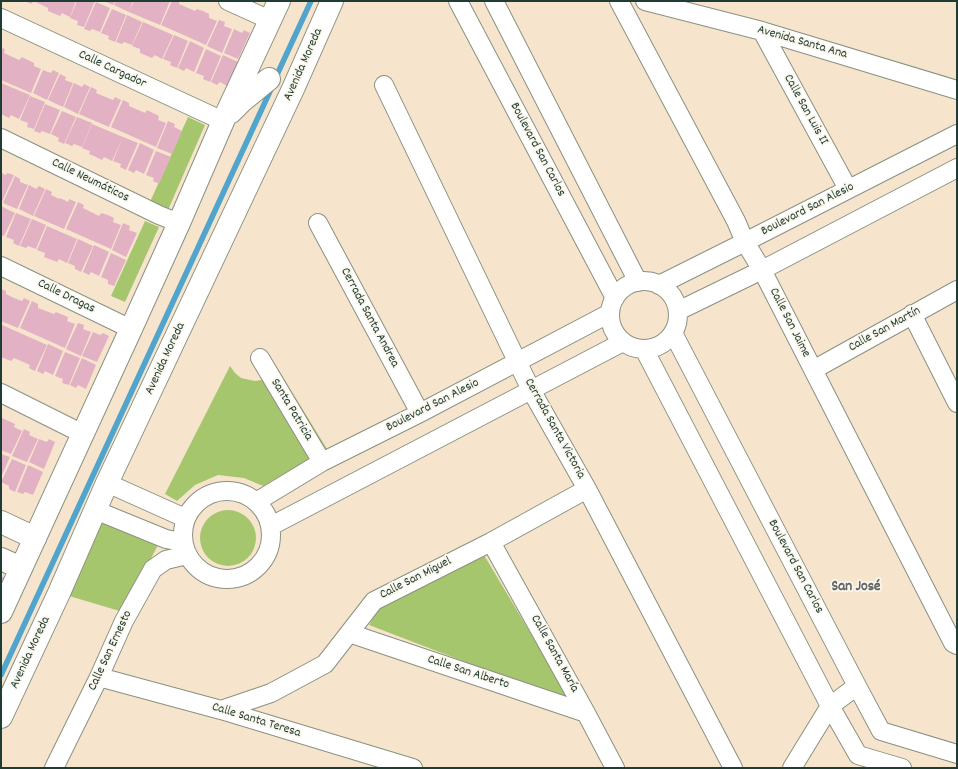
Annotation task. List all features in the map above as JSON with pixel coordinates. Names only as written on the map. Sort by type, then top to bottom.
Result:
[{"type":"main road","name":"Avenida Moreda","points":[[1,717],[59,593],[107,483],[293,89],[332,1]]},
{"type":"main road","points":[[269,79],[265,55],[272,16]]},
{"type":"main road","points":[[1,612],[179,223],[223,120],[272,16]]},
{"type":"main road","points":[[269,79],[293,89]]},
{"type":"main road","points":[[223,120],[242,101],[269,79]]},
{"type":"main road","points":[[1,522],[35,538]]},
{"type":"main road","points":[[1,559],[21,568]]},
{"type":"street","points":[[228,1],[272,16]]},
{"type":"street","name":"Boulevard San Carlos","points":[[458,1],[613,306]]},
{"type":"street","points":[[494,1],[638,282]]},
{"type":"street","name":"Calle San Jaime","points":[[619,1],[736,221],[745,242],[762,270],[953,644],[957,645]]},
{"type":"street","name":"Avenida Santa Ana","points":[[645,1],[762,31],[957,90]]},
{"type":"street","name":"Calle Cargador","points":[[1,18],[223,120]]},
{"type":"street","name":"Calle San Luis II","points":[[762,31],[848,189]]},
{"type":"street","name":"Cerrada Santa Victoria","points":[[384,85],[531,390],[587,489],[733,768]]},
{"type":"street","name":"Boulevard San Alesio","points":[[659,285],[957,134]]},
{"type":"street","name":"Calle Neumáticos","points":[[1,138],[179,223]]},
{"type":"street","points":[[678,311],[762,270],[957,168]]},
{"type":"street","name":"Cerrada Santa Andrea","points":[[318,223],[420,413]]},
{"type":"street","name":"Calle Dragas","points":[[1,266],[131,328]]},
{"type":"street","points":[[638,282],[649,282],[659,285],[668,291],[678,311],[677,323],[673,333],[665,342],[656,348],[633,348],[623,342],[616,334],[611,324],[613,306],[621,290],[638,282]]},
{"type":"street","name":"Calle San Martín","points":[[813,370],[957,290]]},
{"type":"street","name":"Boulevard San Alesio","points":[[256,502],[322,462],[518,362],[613,306]]},
{"type":"street","points":[[912,314],[957,403]]},
{"type":"street","name":"Boulevard San Carlos","points":[[673,333],[881,731],[957,754]]},
{"type":"street","points":[[271,526],[623,342]]},
{"type":"street","points":[[644,349],[830,706],[858,755],[902,768]]},
{"type":"street","name":"Santa Patricia","points":[[260,358],[322,462]]},
{"type":"street","points":[[1,393],[83,434]]},
{"type":"street","points":[[107,483],[185,518]]},
{"type":"street","name":"Calle San Miguel","points":[[221,710],[271,693],[325,664],[374,601],[491,542],[587,489]]},
{"type":"street","points":[[225,490],[242,493],[256,502],[266,513],[271,526],[271,541],[267,554],[259,566],[248,575],[234,580],[220,580],[206,575],[195,567],[185,549],[182,530],[185,518],[194,504],[208,494],[225,490]]},
{"type":"street","points":[[95,510],[166,539],[185,549]]},
{"type":"street","name":"Calle Santa María","points":[[491,542],[615,768]]},
{"type":"street","name":"Calle San Ernesto","points":[[54,768],[99,677],[124,621],[153,569],[185,549]]},
{"type":"street","name":"Calle San Alberto","points":[[349,633],[586,713]]},
{"type":"street","name":"Calle Santa Teresa","points":[[99,677],[221,710],[413,768]]},
{"type":"street","points":[[792,768],[830,706],[857,686]]},
{"type":"green space","points":[[188,117],[205,125],[168,210],[150,202]]},
{"type":"green space","points":[[145,221],[159,227],[125,302],[111,296]]},
{"type":"green space","points":[[230,366],[241,378],[255,381],[268,379],[278,369],[327,449],[263,486],[244,478],[218,475],[195,485],[177,501],[165,494]]},
{"type":"green space","points":[[95,510],[158,545],[123,612],[59,593]]},
{"type":"green space","points":[[228,510],[239,512],[248,518],[254,527],[256,538],[254,549],[248,558],[239,564],[228,566],[217,564],[208,558],[202,549],[200,538],[202,527],[208,518],[217,512]]},
{"type":"green space","points":[[484,555],[572,703],[369,625],[381,605]]},
{"type":"building","points":[[25,1],[34,1],[31,4]]},
{"type":"building","points":[[34,1],[76,1],[70,17],[62,13],[60,16],[48,11],[48,8]]},
{"type":"building","points":[[77,1],[95,1],[84,27],[77,25],[78,21],[70,18]]},
{"type":"building","points":[[104,1],[115,1],[113,5]]},
{"type":"building","points":[[116,1],[133,1],[129,12],[114,5]]},
{"type":"building","points":[[134,1],[170,1],[160,25],[129,12]]},
{"type":"building","points":[[172,1],[179,1],[179,4],[195,11],[197,9],[203,11],[209,14],[209,18],[217,21],[206,45],[161,25]]},
{"type":"building","points":[[96,2],[110,8],[100,32],[92,29],[90,31],[84,29]]},
{"type":"building","points":[[112,9],[126,15],[115,42],[108,39],[109,36],[101,33]]},
{"type":"building","points":[[127,15],[142,22],[132,45],[124,42],[122,44],[116,42]]},
{"type":"building","points":[[219,20],[225,22],[224,26],[232,29],[222,53],[207,46]]},
{"type":"building","points":[[143,22],[173,35],[162,59],[155,55],[152,58],[140,53],[140,49],[132,46]]},
{"type":"building","points":[[234,29],[242,33],[244,30],[250,33],[238,59],[224,53]]},
{"type":"building","points":[[174,35],[188,41],[177,68],[170,65],[171,62],[163,59]]},
{"type":"building","points":[[190,41],[204,48],[194,72],[186,68],[184,71],[178,68]]},
{"type":"building","points":[[1,48],[5,49],[4,53],[19,60],[22,57],[34,63],[34,66],[41,69],[31,93],[1,80]]},
{"type":"building","points":[[206,49],[221,56],[210,82],[203,79],[204,76],[196,73]]},
{"type":"building","points":[[223,55],[238,62],[227,86],[220,82],[217,85],[211,82]]},
{"type":"building","points":[[43,70],[51,73],[53,70],[59,73],[47,100],[33,93]]},
{"type":"building","points":[[60,74],[66,77],[65,80],[73,83],[63,107],[48,100]]},
{"type":"building","points":[[1,83],[30,95],[19,119],[11,115],[9,118],[1,114]]},
{"type":"building","points":[[74,83],[82,87],[84,84],[90,87],[78,114],[64,107]]},
{"type":"building","points":[[91,87],[97,90],[96,93],[113,100],[115,97],[121,100],[109,127],[79,114]]},
{"type":"building","points":[[30,96],[45,102],[34,129],[27,127],[28,123],[20,120]]},
{"type":"building","points":[[123,100],[129,103],[129,106],[145,113],[147,110],[159,116],[158,120],[166,123],[156,147],[111,127]]},
{"type":"building","points":[[45,104],[60,110],[50,134],[42,131],[40,133],[34,131]]},
{"type":"building","points":[[62,111],[76,117],[64,144],[58,141],[59,138],[51,134]]},
{"type":"building","points":[[77,117],[92,123],[82,147],[74,144],[72,146],[65,143]]},
{"type":"building","points":[[168,121],[175,124],[174,127],[182,131],[172,154],[157,148]]},
{"type":"building","points":[[92,124],[123,137],[112,161],[104,157],[102,160],[89,154],[90,151],[82,148]]},
{"type":"building","points":[[123,137],[138,143],[126,170],[120,167],[121,164],[113,161]]},
{"type":"building","points":[[140,143],[154,150],[144,174],[136,170],[134,173],[128,170]]},
{"type":"building","points":[[156,151],[171,157],[159,184],[153,181],[154,178],[146,175]]},
{"type":"building","points":[[1,173],[6,175],[7,173],[14,175],[1,204]]},
{"type":"building","points":[[15,176],[20,179],[20,182],[28,185],[17,209],[3,203]]},
{"type":"building","points":[[29,185],[36,189],[39,186],[45,189],[33,216],[19,209]]},
{"type":"building","points":[[46,189],[52,192],[51,195],[59,199],[60,198],[68,202],[69,199],[76,202],[64,229],[34,216]]},
{"type":"building","points":[[78,202],[84,205],[83,208],[99,216],[101,213],[108,215],[114,218],[113,222],[121,225],[111,249],[66,229]]},
{"type":"building","points":[[1,206],[15,213],[4,236],[1,235]]},
{"type":"building","points":[[16,213],[31,219],[19,246],[13,243],[14,240],[6,237]]},
{"type":"building","points":[[32,219],[46,225],[36,249],[28,246],[26,248],[20,246]]},
{"type":"building","points":[[123,223],[130,226],[129,230],[137,233],[126,257],[112,250]]},
{"type":"building","points":[[47,226],[77,239],[67,263],[59,259],[57,262],[44,257],[45,253],[37,250]]},
{"type":"building","points":[[78,239],[93,246],[81,272],[75,269],[75,266],[68,263]]},
{"type":"building","points":[[94,245],[109,252],[99,276],[91,272],[89,275],[83,272]]},
{"type":"building","points":[[111,253],[126,260],[114,286],[108,284],[108,280],[101,277]]},
{"type":"building","points":[[1,289],[6,291],[6,294],[14,298],[22,301],[24,298],[30,301],[18,328],[1,321]]},
{"type":"building","points":[[32,301],[38,304],[38,308],[54,314],[56,312],[68,317],[67,321],[75,324],[65,348],[20,328]]},
{"type":"building","points":[[78,323],[84,325],[83,329],[91,332],[81,356],[66,349]]},
{"type":"building","points":[[2,325],[47,345],[35,371],[29,368],[30,365],[14,358],[11,361],[1,357]]},
{"type":"building","points":[[93,332],[100,335],[103,333],[109,336],[97,362],[82,356]]},
{"type":"building","points":[[48,344],[63,351],[53,375],[45,371],[43,374],[37,371]]},
{"type":"building","points":[[65,352],[80,358],[69,385],[62,383],[63,379],[55,376]]},
{"type":"building","points":[[82,358],[96,365],[86,389],[78,385],[76,388],[70,385]]},
{"type":"building","points":[[2,418],[15,424],[14,427],[22,431],[11,454],[1,450]]},
{"type":"building","points":[[24,429],[30,432],[29,435],[38,439],[27,462],[12,456]]},
{"type":"building","points":[[39,439],[47,442],[49,439],[55,442],[44,469],[29,462]]},
{"type":"building","points":[[1,454],[10,457],[1,477]]},
{"type":"building","points":[[12,459],[26,465],[15,492],[9,489],[9,486],[1,482]]},
{"type":"building","points":[[28,465],[43,472],[33,495],[25,492],[23,494],[17,492]]},
{"type":"building","points":[[1,576],[11,581],[1,595]]},
{"type":"waterway","points":[[275,79],[311,1]]},
{"type":"waterway","points":[[1,675],[272,87]]},
{"type":"district","name":"San José","points":[[856,588]]}]
